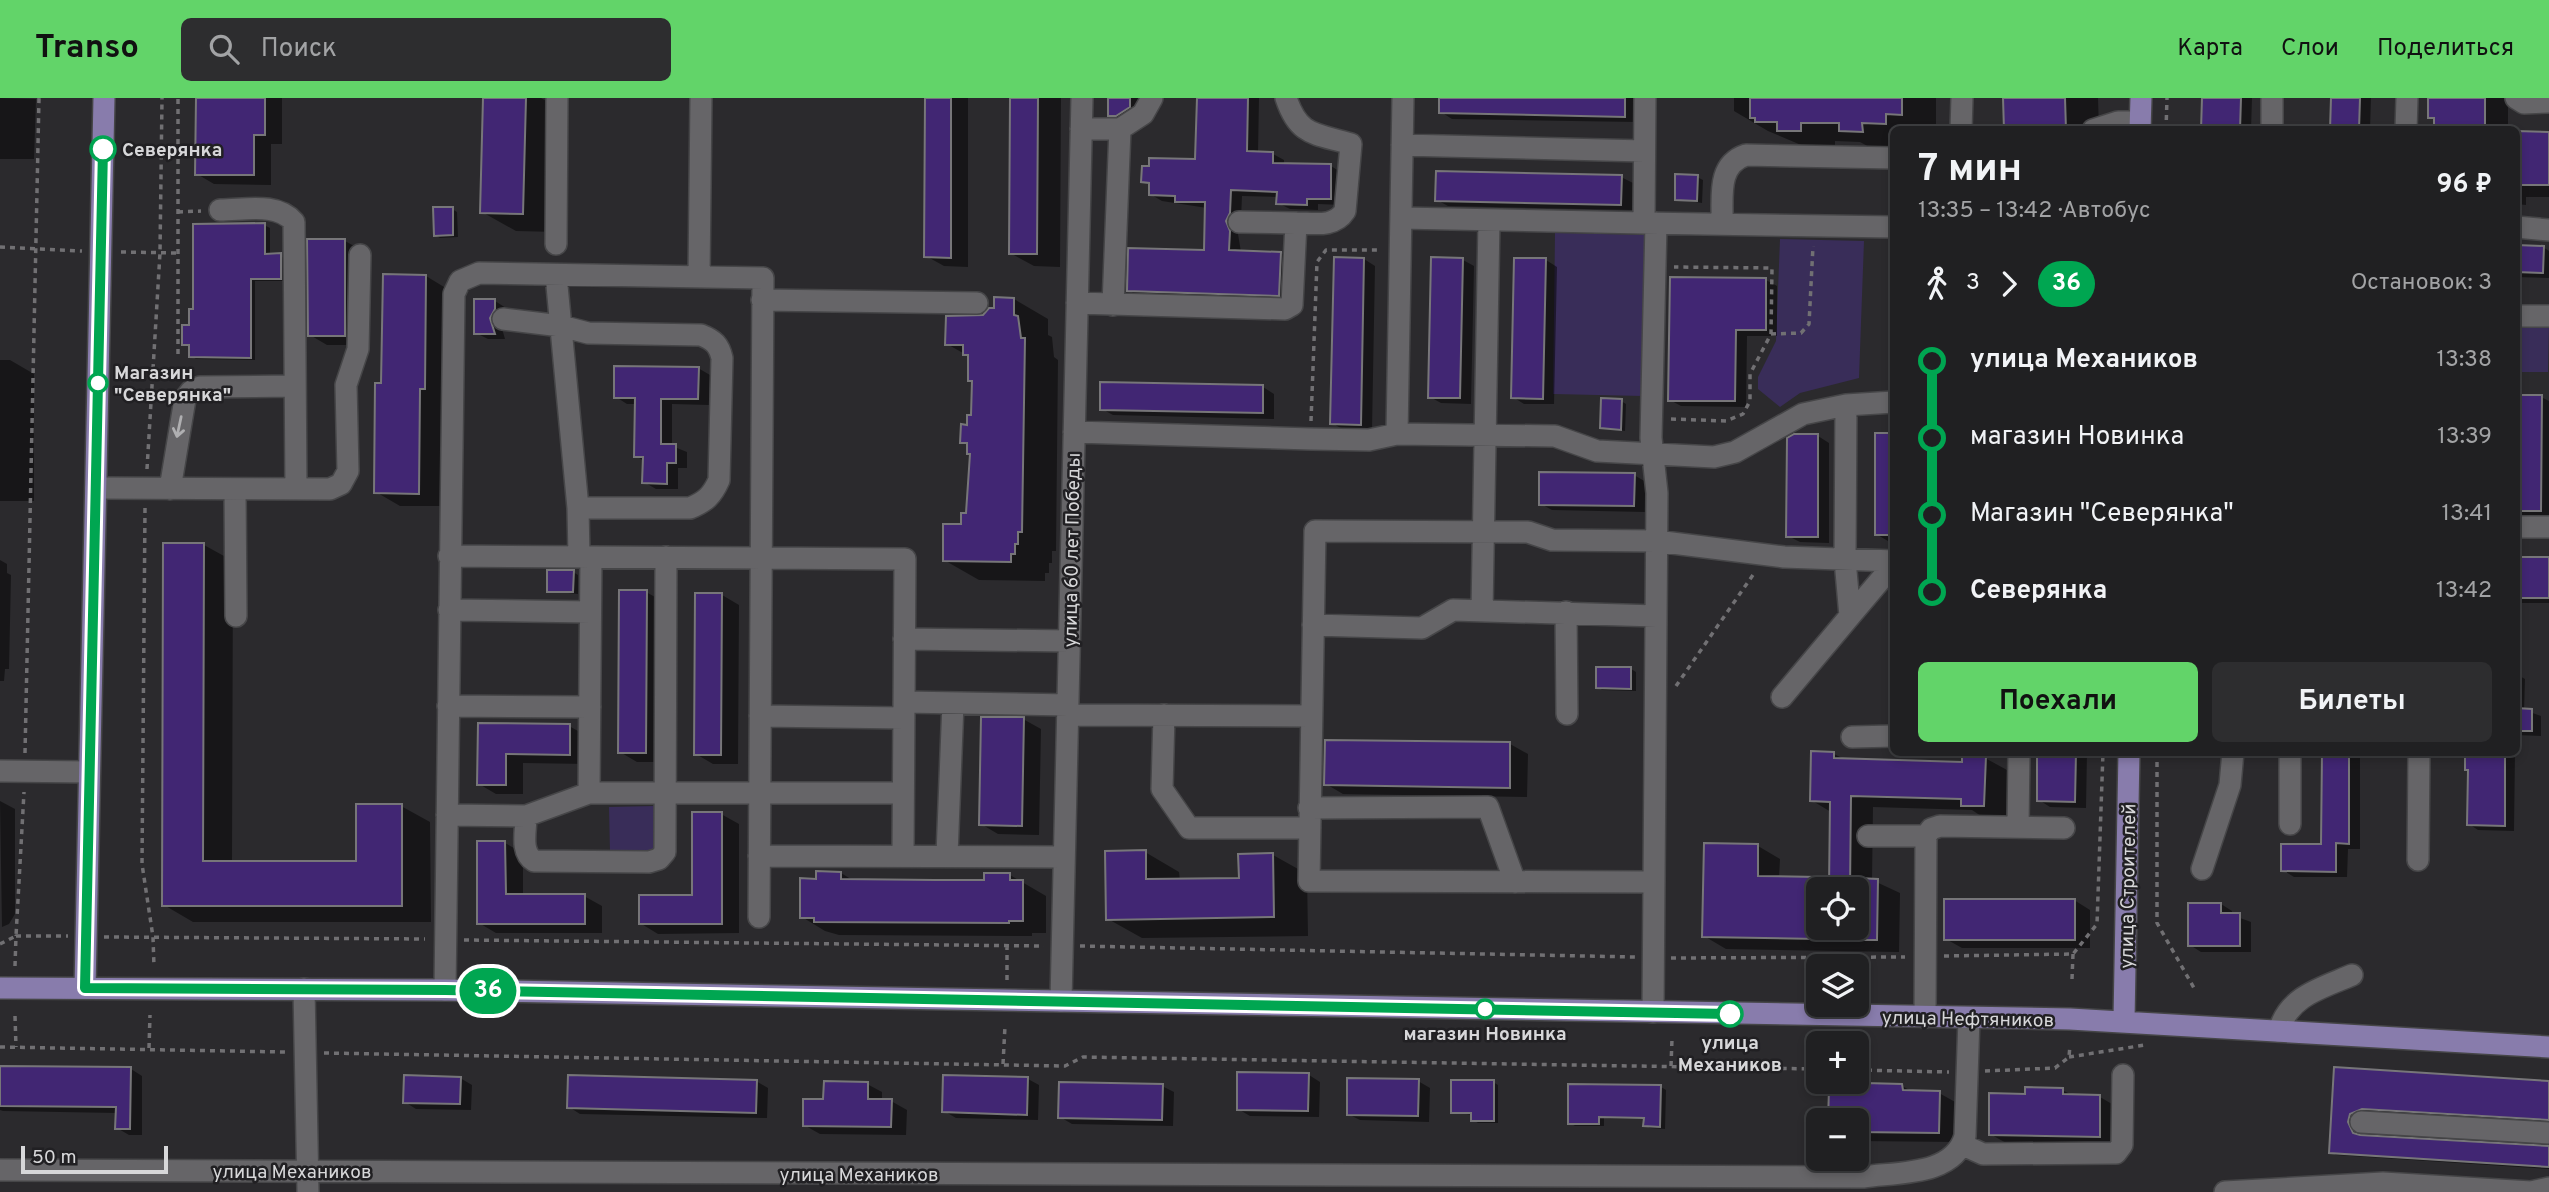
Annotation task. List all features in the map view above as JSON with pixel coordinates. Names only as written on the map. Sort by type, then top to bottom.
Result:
[{"type":"main road","points":[[85,988],[104,98]]},
{"type":"main road","points":[[2140,126],[2141,98]]},
{"type":"main road","name":"улица Строителей","points":[[2124,1020],[2129,756]]},
{"type":"main road","name":"улица Нефтяников","points":[[0,988],[445,990],[2124,1020],[2549,1047]]},
{"type":"street","points":[[556,244],[557,98]]},
{"type":"street","points":[[699,277],[701,98]]},
{"type":"street","name":"улица 60 лет Победы","points":[[1060,1002],[1082,98]]},
{"type":"street","points":[[1081,129],[1120,129],[1143,114],[1152,98]]},
{"type":"street","points":[[1239,222],[1325,224],[1335,221],[1345,211],[1351,144],[1305,130],[1297,124],[1286,98]]},
{"type":"street","points":[[1397,434],[1403,98]]},
{"type":"street","points":[[1645,98],[1644,151],[1655,267],[1651,456],[1657,493],[1653,1012]]},
{"type":"street","points":[[1961,126],[1962,98]]},
{"type":"street","points":[[2272,98],[2272,126]]},
{"type":"street","points":[[2406,126],[2407,98]]},
{"type":"street","points":[[2516,98],[2524,103],[2549,102]]},
{"type":"street","points":[[2106,126],[2118,122],[2140,126]]},
{"type":"street","points":[[1113,305],[1120,129]]},
{"type":"street","points":[[1402,145],[1644,151]]},
{"type":"street","points":[[1722,224],[1725,172],[1732,160],[1746,155],[1890,158]]},
{"type":"street","points":[[220,210],[276,209],[286,212],[294,222],[293,386],[296,489]]},
{"type":"street","points":[[1401,218],[1890,228]]},
{"type":"street","points":[[1482,611],[1489,220]]},
{"type":"street","points":[[1077,303],[1285,309],[1292,305],[1294,296],[1296,223]]},
{"type":"street","points":[[2520,228],[2549,230]]},
{"type":"street","points":[[96,488],[330,489],[341,484],[348,471],[346,385],[358,349],[360,254]]},
{"type":"street","points":[[445,990],[454,294],[460,281],[479,273],[763,278],[759,917]]},
{"type":"street","points":[[556,275],[590,612],[589,793]]},
{"type":"street","points":[[762,300],[977,303]]},
{"type":"street","points":[[2520,316],[2549,316]]},
{"type":"street","points":[[503,319],[561,326],[588,333],[701,335],[711,338],[719,347],[722,359],[719,481],[713,493],[690,508],[579,508]]},
{"type":"street","points":[[170,489],[185,399],[191,391],[200,387],[293,386]]},
{"type":"street","points":[[1074,432],[1369,440],[1397,434],[1555,436],[1597,452],[1651,456],[1726,455],[1787,420],[1846,405],[1890,402]]},
{"type":"street","points":[[1846,405],[1845,560],[1850,616]]},
{"type":"street","points":[[236,489],[236,616]]},
{"type":"street","points":[[2520,527],[2549,527]]},
{"type":"street","points":[[1654,882],[1310,881],[1315,531],[1528,532],[1552,540],[1656,541],[1767,555],[1890,563]]},
{"type":"street","points":[[449,556],[905,559],[903,855]]},
{"type":"street","points":[[526,816],[525,850],[528,857],[534,861],[649,862],[659,859],[665,852],[666,557]]},
{"type":"street","points":[[1782,697],[1890,568]]},
{"type":"street","points":[[449,610],[590,612]]},
{"type":"street","points":[[1313,625],[1422,628],[1453,610],[1656,617]]},
{"type":"street","points":[[1566,612],[1567,714]]},
{"type":"street","points":[[904,639],[1069,641]]},
{"type":"street","points":[[760,716],[904,710],[953,703],[1164,716],[1311,716]]},
{"type":"street","points":[[947,855],[953,703]]},
{"type":"street","points":[[448,706],[590,707]]},
{"type":"street","points":[[1164,716],[1162,789],[1189,828],[1488,807],[1515,882]]},
{"type":"street","points":[[1852,737],[1890,736]]},
{"type":"street","points":[[2018,827],[2019,756]]},
{"type":"street","points":[[2202,869],[2230,785],[2233,756]]},
{"type":"street","points":[[2290,756],[2291,824]]},
{"type":"street","points":[[2418,860],[2419,756]]},
{"type":"street","points":[[0,771],[89,772]]},
{"type":"street","points":[[447,815],[526,816],[589,793],[903,793]]},
{"type":"street","points":[[1925,1017],[1926,836],[1931,829],[1940,825],[2064,828]]},
{"type":"street","points":[[1868,836],[1926,836]]},
{"type":"street","points":[[759,856],[1064,857]]},
{"type":"street","points":[[2279,1031],[2283,1014],[2292,1005],[2352,975]]},
{"type":"street","points":[[304,989],[308,1192]]},
{"type":"street","points":[[1969,1018],[1963,1145],[1983,1154],[2116,1153],[2122,1145],[2123,1075]]},
{"type":"street","points":[[2361,1122],[2549,1133]]},
{"type":"street","name":"улица Механиков","points":[[0,1170],[307,1170],[1010,1184],[1863,1177],[1889,1183],[1949,1161],[1963,1145]]},
{"type":"street","points":[[2225,1192],[2383,1183],[2531,1192],[2549,1188]]},
{"type":"path","points":[[15,966],[25,771],[39,98]]},
{"type":"path","points":[[154,967],[153,937],[142,864],[146,489],[160,253],[162,98]]},
{"type":"path","points":[[178,98],[178,354]]},
{"type":"path","points":[[2166,126],[2167,98]]},
{"type":"path","points":[[1771,334],[1801,333],[1809,324],[1813,226]]},
{"type":"path","points":[[0,247],[35,249]]},
{"type":"path","points":[[1311,439],[1317,262],[1320,254],[1326,250],[1401,251]]},
{"type":"path","points":[[1651,418],[1726,421],[1743,414],[1750,401],[1750,374],[1771,334],[1772,268],[1655,267]]},
{"type":"path","points":[[1655,716],[1767,555]]},
{"type":"path","points":[[2072,979],[2073,954],[2097,924],[2103,756]]},
{"type":"path","points":[[2157,756],[2157,923],[2194,988]]},
{"type":"path","points":[[0,944],[16,936],[86,936],[1062,946],[1654,957],[2073,954]]},
{"type":"path","points":[[1007,946],[1007,980]]},
{"type":"path","points":[[149,1048],[150,1015]]},
{"type":"path","points":[[15,1016],[16,1047]]},
{"type":"path","points":[[1003,1064],[1006,1026]]},
{"type":"path","points":[[1671,1066],[1672,1039]]},
{"type":"path","points":[[2069,1057],[2150,1045]]},
{"type":"path","points":[[0,1047],[1065,1066],[1083,1057],[1806,1069]]},
{"type":"shaded area","points":[[1555,233],[1647,235],[1643,396],[1553,394]]},
{"type":"shaded area","points":[[1780,239],[1864,241],[1859,378],[1800,393],[1780,407],[1758,389],[1758,377],[1776,341]]},
{"type":"shaded area","points":[[2520,324],[2549,324],[2548,372],[2520,372]]},
{"type":"shaded area","points":[[655,806],[655,852],[610,852],[609,807]]},
{"type":"building","points":[[196,98],[265,98],[265,135],[254,135],[254,175],[195,175]]},
{"type":"building","points":[[483,98],[526,98],[523,214],[480,213]]},
{"type":"building","points":[[925,98],[951,98],[951,258],[924,257]]},
{"type":"building","points":[[1010,98],[1038,98],[1037,254],[1009,254]]},
{"type":"building","points":[[1108,98],[1130,98],[1130,107],[1116,116],[1108,116]]},
{"type":"building","points":[[1197,98],[1248,98],[1247,151],[1273,152],[1273,163],[1331,164],[1331,199],[1307,199],[1307,205],[1276,204],[1277,192],[1231,190],[1230,213],[1226,221],[1230,231],[1229,250],[1281,252],[1279,296],[1127,291],[1128,248],[1204,250],[1205,202],[1175,202],[1175,196],[1149,195],[1149,183],[1141,182],[1142,166],[1149,166],[1149,158],[1195,159]]},
{"type":"building","points":[[1439,98],[1625,98],[1625,117],[1439,113]]},
{"type":"building","points":[[1750,98],[1902,98],[1902,115],[1886,114],[1886,124],[1862,123],[1863,132],[1839,131],[1839,123],[1801,123],[1801,131],[1777,131],[1777,122],[1755,122],[1755,118],[1750,118]]},
{"type":"building","points":[[2003,98],[2065,98],[2066,126],[2004,126]]},
{"type":"building","points":[[2202,98],[2241,98],[2240,126],[2201,126]]},
{"type":"building","points":[[2331,98],[2360,98],[2359,126],[2330,126]]},
{"type":"building","points":[[2428,98],[2485,98],[2485,126],[2434,126],[2434,118],[2428,118]]},
{"type":"building","points":[[2520,131],[2549,132],[2549,185],[2520,185]]},
{"type":"building","points":[[1436,171],[1622,175],[1621,205],[1435,201]]},
{"type":"building","points":[[1675,174],[1698,175],[1697,201],[1675,200]]},
{"type":"building","points":[[433,207],[453,207],[453,235],[434,236]]},
{"type":"building","points":[[265,223],[265,254],[281,253],[281,279],[251,279],[251,358],[189,357],[189,345],[182,345],[182,325],[189,325],[189,309],[193,309],[193,224]]},
{"type":"building","points":[[307,239],[345,239],[345,336],[308,336]]},
{"type":"building","points":[[2520,245],[2544,246],[2543,273],[2520,272]]},
{"type":"building","points":[[1334,257],[1364,258],[1361,425],[1330,424]]},
{"type":"building","points":[[1431,257],[1463,258],[1460,398],[1428,398]]},
{"type":"building","points":[[1514,258],[1546,258],[1543,399],[1511,398]]},
{"type":"building","points":[[383,274],[426,275],[425,389],[420,389],[419,494],[374,493],[375,383],[381,383]]},
{"type":"building","points":[[1670,277],[1766,278],[1766,330],[1736,330],[1735,401],[1668,401]]},
{"type":"building","points":[[994,297],[1014,298],[1014,315],[1018,316],[1021,338],[1025,338],[1022,532],[1018,532],[1018,544],[1015,544],[1015,554],[1011,554],[1011,562],[943,561],[943,524],[961,524],[961,513],[966,513],[970,454],[967,454],[967,443],[960,443],[961,424],[967,425],[967,415],[971,415],[972,381],[968,381],[968,355],[963,355],[963,345],[945,345],[946,316],[983,315],[989,308],[994,308]]},
{"type":"building","points":[[474,299],[495,299],[495,309],[490,318],[495,334],[474,334]]},
{"type":"building","points":[[614,366],[699,367],[698,399],[661,399],[661,444],[676,444],[676,463],[667,463],[667,484],[642,483],[643,457],[634,457],[635,398],[614,398]]},
{"type":"building","points":[[1100,382],[1263,385],[1263,413],[1100,410]]},
{"type":"building","points":[[2520,395],[2542,395],[2541,511],[2520,511]]},
{"type":"building","points":[[1601,398],[1622,399],[1621,430],[1600,428]]},
{"type":"building","points":[[1875,433],[1890,433],[1890,535],[1875,535]]},
{"type":"building","points":[[1794,434],[1818,434],[1818,537],[1786,537],[1787,438]]},
{"type":"building","points":[[1539,472],[1635,473],[1634,506],[1539,505]]},
{"type":"building","points":[[163,543],[204,543],[203,861],[356,861],[356,804],[402,804],[402,906],[162,906]]},
{"type":"building","points":[[2520,557],[2549,557],[2549,598],[2520,598]]},
{"type":"building","points":[[547,570],[574,570],[573,592],[547,592]]},
{"type":"building","points":[[619,590],[647,590],[646,753],[618,753]]},
{"type":"building","points":[[695,593],[722,593],[721,755],[694,755]]},
{"type":"building","points":[[1596,667],[1631,667],[1631,689],[1596,688]]},
{"type":"building","points":[[2520,708],[2532,709],[2532,731],[2520,731]]},
{"type":"building","points":[[981,717],[1024,717],[1022,826],[979,825]]},
{"type":"building","points":[[478,723],[570,724],[570,755],[506,754],[506,785],[477,785]]},
{"type":"building","points":[[1325,740],[1510,742],[1510,788],[1324,785]]},
{"type":"building","points":[[1811,751],[1834,752],[1834,758],[1962,762],[1962,756],[1986,756],[1984,806],[1961,806],[1961,799],[1851,796],[1850,877],[1829,877],[1830,802],[1810,801]]},
{"type":"building","points":[[2037,756],[2076,756],[2075,802],[2037,801]]},
{"type":"building","points":[[2322,756],[2349,756],[2349,844],[2336,843],[2336,872],[2281,871],[2281,844],[2321,844]]},
{"type":"building","points":[[2465,756],[2505,756],[2505,826],[2467,825],[2468,770],[2465,770]]},
{"type":"building","points":[[692,812],[722,812],[722,924],[639,924],[639,895],[692,895]]},
{"type":"building","points":[[477,841],[505,841],[506,894],[585,894],[585,924],[477,924]]},
{"type":"building","points":[[1704,843],[1758,844],[1758,876],[1818,877],[1806,877],[1806,939],[1702,937]]},
{"type":"building","points":[[1146,850],[1146,879],[1239,878],[1238,854],[1273,853],[1274,917],[1106,920],[1105,851]]},
{"type":"building","points":[[816,871],[841,872],[841,879],[934,880],[984,880],[984,873],[1010,873],[1010,880],[1023,880],[1023,921],[814,922],[814,918],[800,918],[800,878],[816,879]]},
{"type":"building","points":[[1869,879],[1878,879],[1877,940],[1869,940]]},
{"type":"building","points":[[1944,899],[2075,899],[2075,940],[1944,940]]},
{"type":"building","points":[[2188,903],[2221,903],[2221,913],[2240,913],[2240,946],[2188,946]]},
{"type":"building","points":[[0,1066],[131,1067],[130,1129],[115,1129],[116,1107],[0,1106]]},
{"type":"building","points":[[2334,1067],[2549,1081],[2549,1120],[2362,1109],[2350,1114],[2348,1122],[2353,1133],[2360,1135],[2549,1146],[2549,1167],[2329,1153]]},
{"type":"building","points":[[1237,1072],[1309,1073],[1308,1111],[1237,1110]]},
{"type":"building","points":[[404,1075],[461,1077],[460,1104],[403,1103]]},
{"type":"building","points":[[568,1075],[757,1080],[756,1113],[567,1108]]},
{"type":"building","points":[[943,1075],[1028,1077],[1027,1115],[942,1112]]},
{"type":"building","points":[[1347,1078],[1419,1079],[1418,1116],[1347,1115]]},
{"type":"building","points":[[1451,1080],[1494,1080],[1494,1121],[1471,1121],[1471,1113],[1451,1113]]},
{"type":"building","points":[[824,1081],[868,1082],[868,1099],[892,1099],[891,1127],[803,1126],[803,1099],[823,1099]]},
{"type":"building","points":[[1059,1082],[1163,1084],[1162,1120],[1058,1118]]},
{"type":"building","points":[[1869,1083],[1902,1084],[1903,1090],[1940,1091],[1939,1133],[1869,1132],[1869,1108],[1828,1108],[1829,1094],[1869,1094]]},
{"type":"building","points":[[1568,1084],[1661,1085],[1660,1127],[1643,1126],[1644,1118],[1599,1117],[1599,1124],[1568,1124]]},
{"type":"building","points":[[2025,1087],[2063,1088],[2063,1094],[2100,1095],[2100,1137],[1989,1135],[1989,1093],[2025,1094]]},
{"type":"bus line","name":"36","points":[[103,149],[85,988],[445,990],[1730,1014]]},
{"type":"place","name":"Северянка","points":[[103,149]]},
{"type":"place","name":"Магазин \"Северянка\"","points":[[98,383]]},
{"type":"place","name":"магазин Новинка","points":[[1485,1009]]},
{"type":"place","name":"улица Механиков","points":[[1730,1014]]}]
